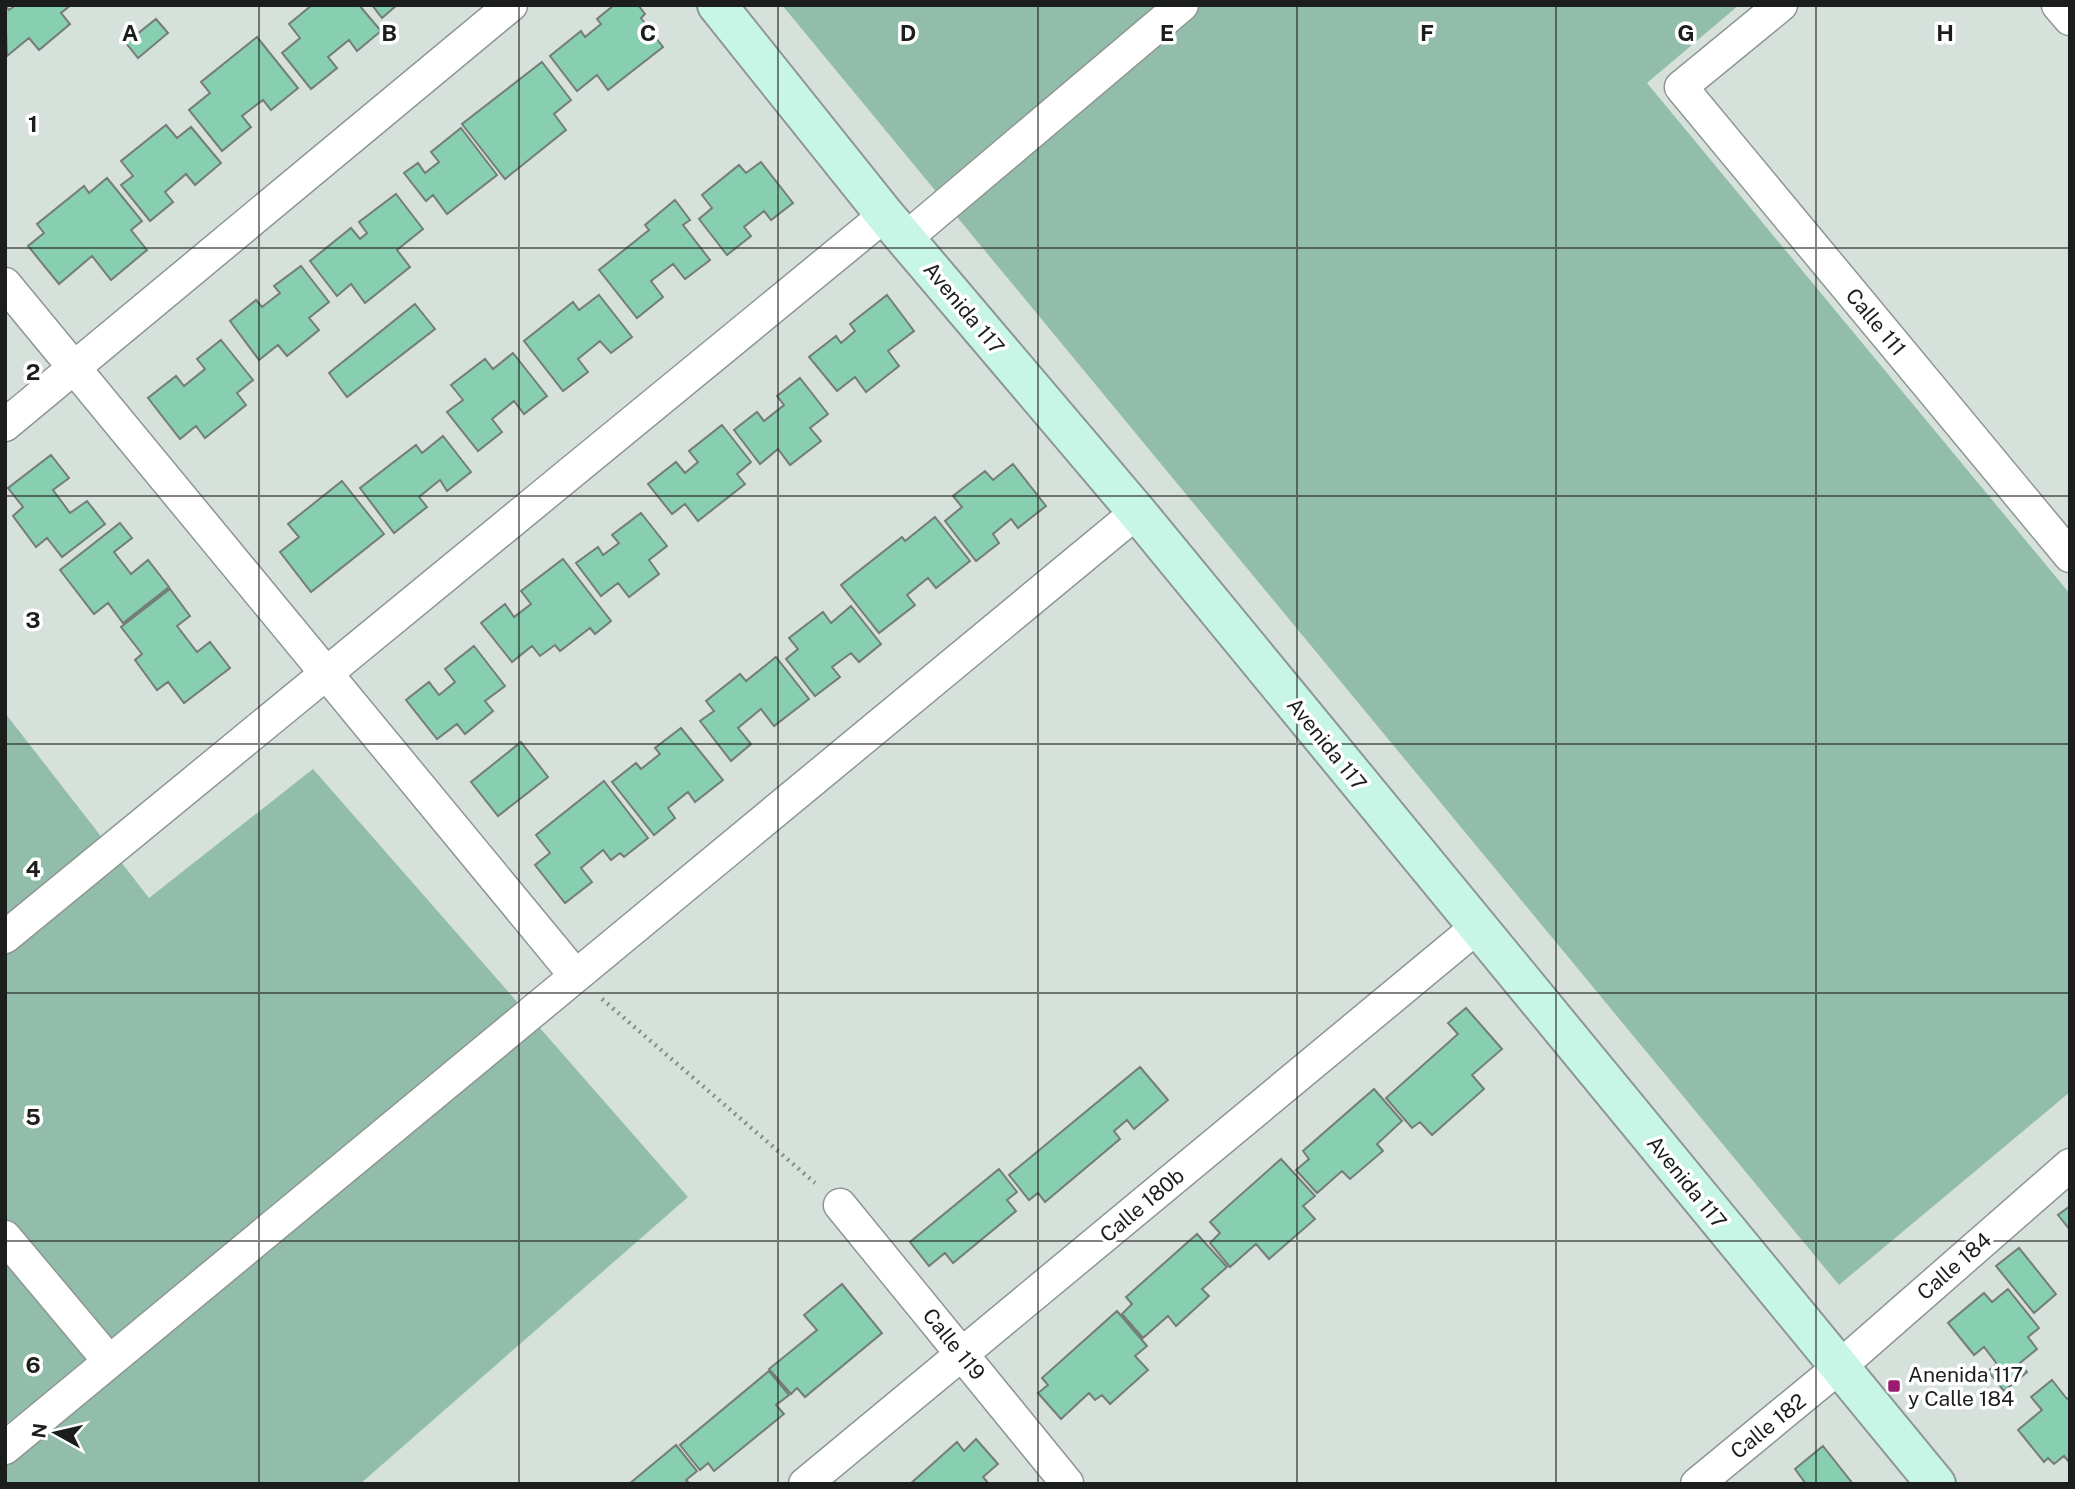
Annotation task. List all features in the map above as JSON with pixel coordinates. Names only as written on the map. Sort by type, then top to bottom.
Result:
[{"type":"street","points":[[5,425],[511,5]]},
{"type":"street","name":"Avenida 117","points":[[717,5],[895,227],[1137,512],[1936,1484]]},
{"type":"street","points":[[5,937],[328,674],[895,227],[1182,5]]},
{"type":"street","name":"Calle 111","points":[[1781,5],[1681,88],[2070,556]]},
{"type":"street","points":[[2058,5],[2070,19]]},
{"type":"street","points":[[5,284],[575,975]]},
{"type":"street","points":[[5,1448],[1137,512]]},
{"type":"street","name":"Calle 180b","points":[[805,1484],[1477,927]]},
{"type":"street","name":"Calle 184","points":[[1838,1368],[2070,1165]]},
{"type":"street","name":"Calle 119","points":[[840,1205],[1068,1483]]},
{"type":"street","points":[[5,1237],[110,1361]]},
{"type":"street","name":"Calle 182","points":[[1697,1484],[1838,1368]]},
{"type":"path","points":[[575,975],[840,1205]]},
{"type":"green space","points":[[782,5],[1739,5],[1647,83],[2070,594],[2070,1092],[1839,1285]]},
{"type":"green space","points":[[5,713],[149,898],[313,769],[688,1197],[360,1484],[5,1484]]},
{"type":"building","points":[[5,5],[9,10],[16,5],[71,5],[61,13],[70,24],[39,50],[29,38],[7,56]]},
{"type":"building","points":[[312,5],[359,5],[381,31],[357,51],[349,40],[328,57],[337,68],[311,89],[282,53],[300,38],[289,24]]},
{"type":"building","points":[[372,5],[397,5],[382,18]]},
{"type":"building","points":[[614,5],[638,5],[645,14],[641,18],[663,47],[608,90],[597,75],[577,91],[550,56],[581,31],[585,37],[601,24],[597,19]]},
{"type":"building","points":[[156,19],[168,33],[138,58],[126,43]]},
{"type":"building","points":[[257,37],[298,88],[271,110],[263,100],[242,116],[251,127],[222,151],[189,110],[210,93],[201,82]]},
{"type":"building","points":[[542,62],[571,100],[554,114],[566,130],[505,179],[462,124]]},
{"type":"building","points":[[166,125],[177,138],[191,127],[221,163],[195,185],[186,174],[165,192],[173,202],[150,221],[121,185],[133,176],[121,161]]},
{"type":"building","points":[[461,128],[497,175],[447,214],[433,195],[426,201],[404,173],[418,163],[425,173],[439,162],[431,152]]},
{"type":"building","points":[[761,162],[793,203],[771,220],[764,211],[744,227],[751,236],[727,255],[699,219],[712,208],[702,195],[739,165],[746,173]]},
{"type":"building","points":[[107,178],[142,221],[131,230],[147,250],[111,280],[92,256],[59,284],[28,246],[44,233],[37,224],[84,186],[89,193]]},
{"type":"building","points":[[396,194],[423,229],[397,250],[410,267],[365,303],[351,284],[337,296],[310,261],[351,228],[360,239],[367,233],[359,222]]},
{"type":"building","points":[[675,200],[690,220],[683,225],[710,260],[685,279],[673,264],[651,281],[663,297],[637,318],[599,270],[649,230],[645,225]]},
{"type":"building","points":[[301,266],[329,302],[309,318],[319,330],[287,356],[278,345],[259,360],[230,321],[256,300],[262,307],[280,293],[274,286]]},
{"type":"building","points":[[599,295],[632,337],[611,353],[600,341],[578,359],[588,372],[563,391],[524,341],[573,302],[579,310]]},
{"type":"building","points":[[887,295],[914,331],[888,351],[899,366],[866,392],[855,377],[837,391],[809,357],[836,336],[841,343],[855,331],[850,324]]},
{"type":"building","points":[[415,304],[435,329],[347,397],[329,373]]},
{"type":"building","points":[[221,340],[253,380],[237,393],[246,405],[205,438],[196,426],[180,439],[148,398],[176,376],[184,386],[205,369],[197,359]]},
{"type":"building","points":[[513,353],[547,396],[524,414],[514,401],[492,419],[502,432],[478,451],[447,412],[463,400],[451,385],[485,359],[493,369]]},
{"type":"building","points":[[800,378],[828,414],[810,428],[821,441],[790,465],[778,449],[760,464],[734,430],[757,412],[764,421],[784,405],[777,396]]},
{"type":"building","points":[[722,425],[751,462],[737,474],[745,484],[698,521],[685,504],[672,514],[648,484],[676,462],[685,473],[698,462],[689,451]]},
{"type":"building","points":[[443,436],[471,472],[447,491],[440,480],[419,497],[427,507],[394,533],[360,488],[416,445],[422,453]]},
{"type":"building","points":[[51,455],[69,478],[53,490],[70,513],[87,501],[105,524],[62,557],[47,538],[36,547],[13,516],[23,507],[8,488]]},
{"type":"building","points":[[1013,464],[1046,506],[1018,528],[1011,519],[993,534],[999,543],[976,561],[945,521],[962,507],[953,496],[985,471],[993,480]]},
{"type":"building","points":[[342,481],[384,534],[311,592],[280,552],[299,537],[288,524]]},
{"type":"building","points":[[641,513],[667,546],[649,560],[659,574],[629,597],[618,583],[601,596],[576,563],[598,547],[603,555],[619,543],[612,535]]},
{"type":"building","points":[[935,517],[970,561],[936,588],[928,578],[907,595],[915,605],[879,633],[841,585],[902,537],[905,541]]},
{"type":"building","points":[[120,523],[132,538],[114,552],[131,574],[148,560],[169,587],[123,623],[108,603],[94,614],[60,570]]},
{"type":"building","points":[[563,559],[611,621],[595,634],[590,628],[560,651],[555,645],[540,656],[532,646],[512,662],[481,623],[505,604],[514,617],[531,604],[521,591]]},
{"type":"building","points":[[170,589],[190,616],[177,626],[197,652],[210,642],[230,668],[184,703],[168,682],[157,690],[135,660],[142,654],[121,627]]},
{"type":"building","points":[[851,606],[881,644],[859,662],[851,653],[832,667],[840,677],[815,696],[786,659],[798,649],[789,638],[823,612],[831,623]]},
{"type":"building","points":[[474,646],[505,686],[485,701],[493,711],[465,734],[457,724],[437,739],[406,700],[429,682],[439,695],[455,682],[445,669]]},
{"type":"building","points":[[776,657],[809,699],[774,726],[761,709],[738,728],[751,744],[731,761],[700,721],[714,711],[706,701],[740,674],[746,681]]},
{"type":"building","points":[[681,728],[723,780],[695,802],[688,792],[668,808],[675,818],[654,835],[612,782],[636,763],[641,769],[660,754],[655,748]]},
{"type":"building","points":[[521,742],[548,777],[498,816],[471,782]]},
{"type":"building","points":[[604,781],[648,838],[624,857],[620,853],[611,860],[603,850],[581,868],[592,882],[565,903],[535,865],[550,853],[536,835]]},
{"type":"building","points":[[1466,1008],[1502,1049],[1472,1075],[1484,1089],[1432,1135],[1420,1122],[1412,1128],[1386,1098],[1458,1034],[1448,1023]]},
{"type":"building","points":[[1140,1067],[1168,1100],[1134,1129],[1127,1120],[1114,1131],[1120,1139],[1045,1202],[1038,1193],[1029,1200],[1009,1175]]},
{"type":"building","points":[[1374,1089],[1402,1121],[1377,1144],[1383,1151],[1350,1179],[1342,1171],[1317,1193],[1296,1170],[1309,1159],[1303,1151]]},
{"type":"building","points":[[1281,1159],[1315,1196],[1303,1206],[1315,1219],[1269,1259],[1256,1244],[1230,1267],[1210,1243],[1220,1233],[1210,1222]]},
{"type":"building","points":[[999,1169],[1017,1192],[1007,1200],[1016,1211],[953,1263],[945,1253],[929,1266],[910,1242]]},
{"type":"building","points":[[2070,1206],[2070,1230],[2058,1215]]},
{"type":"building","points":[[1197,1234],[1227,1267],[1202,1289],[1209,1296],[1176,1326],[1168,1316],[1143,1338],[1122,1314],[1132,1304],[1126,1297]]},
{"type":"building","points":[[2019,1248],[2056,1294],[2034,1313],[1996,1266]]},
{"type":"building","points":[[842,1284],[882,1333],[805,1397],[797,1388],[791,1394],[769,1369],[817,1330],[804,1315]]},
{"type":"building","points":[[2008,1289],[2039,1328],[2028,1337],[2037,1349],[2020,1363],[2027,1372],[2004,1391],[1988,1371],[1997,1364],[1984,1347],[1974,1355],[1948,1323],[1984,1293],[1992,1302]]},
{"type":"building","points":[[1117,1311],[1147,1346],[1135,1356],[1148,1370],[1110,1404],[1102,1395],[1095,1400],[1089,1393],[1061,1419],[1038,1393],[1048,1385],[1042,1378]]},
{"type":"building","points":[[769,1371],[789,1395],[776,1405],[784,1414],[714,1471],[708,1463],[700,1470],[680,1445]]},
{"type":"building","points":[[2052,1380],[2067,1399],[2070,1397],[2070,1463],[2064,1456],[2054,1464],[2048,1458],[2044,1462],[2018,1430],[2042,1410],[2031,1397]]},
{"type":"building","points":[[976,1439],[998,1464],[983,1477],[989,1484],[910,1484],[957,1442],[964,1451]]},
{"type":"building","points":[[676,1445],[697,1471],[686,1480],[690,1484],[629,1484]]},
{"type":"building","points":[[1823,1446],[1853,1484],[1806,1484],[1795,1469]]},
{"type":"place","name":"Anenida 117 y Calle 184","points":[[1894,1386]]}]
